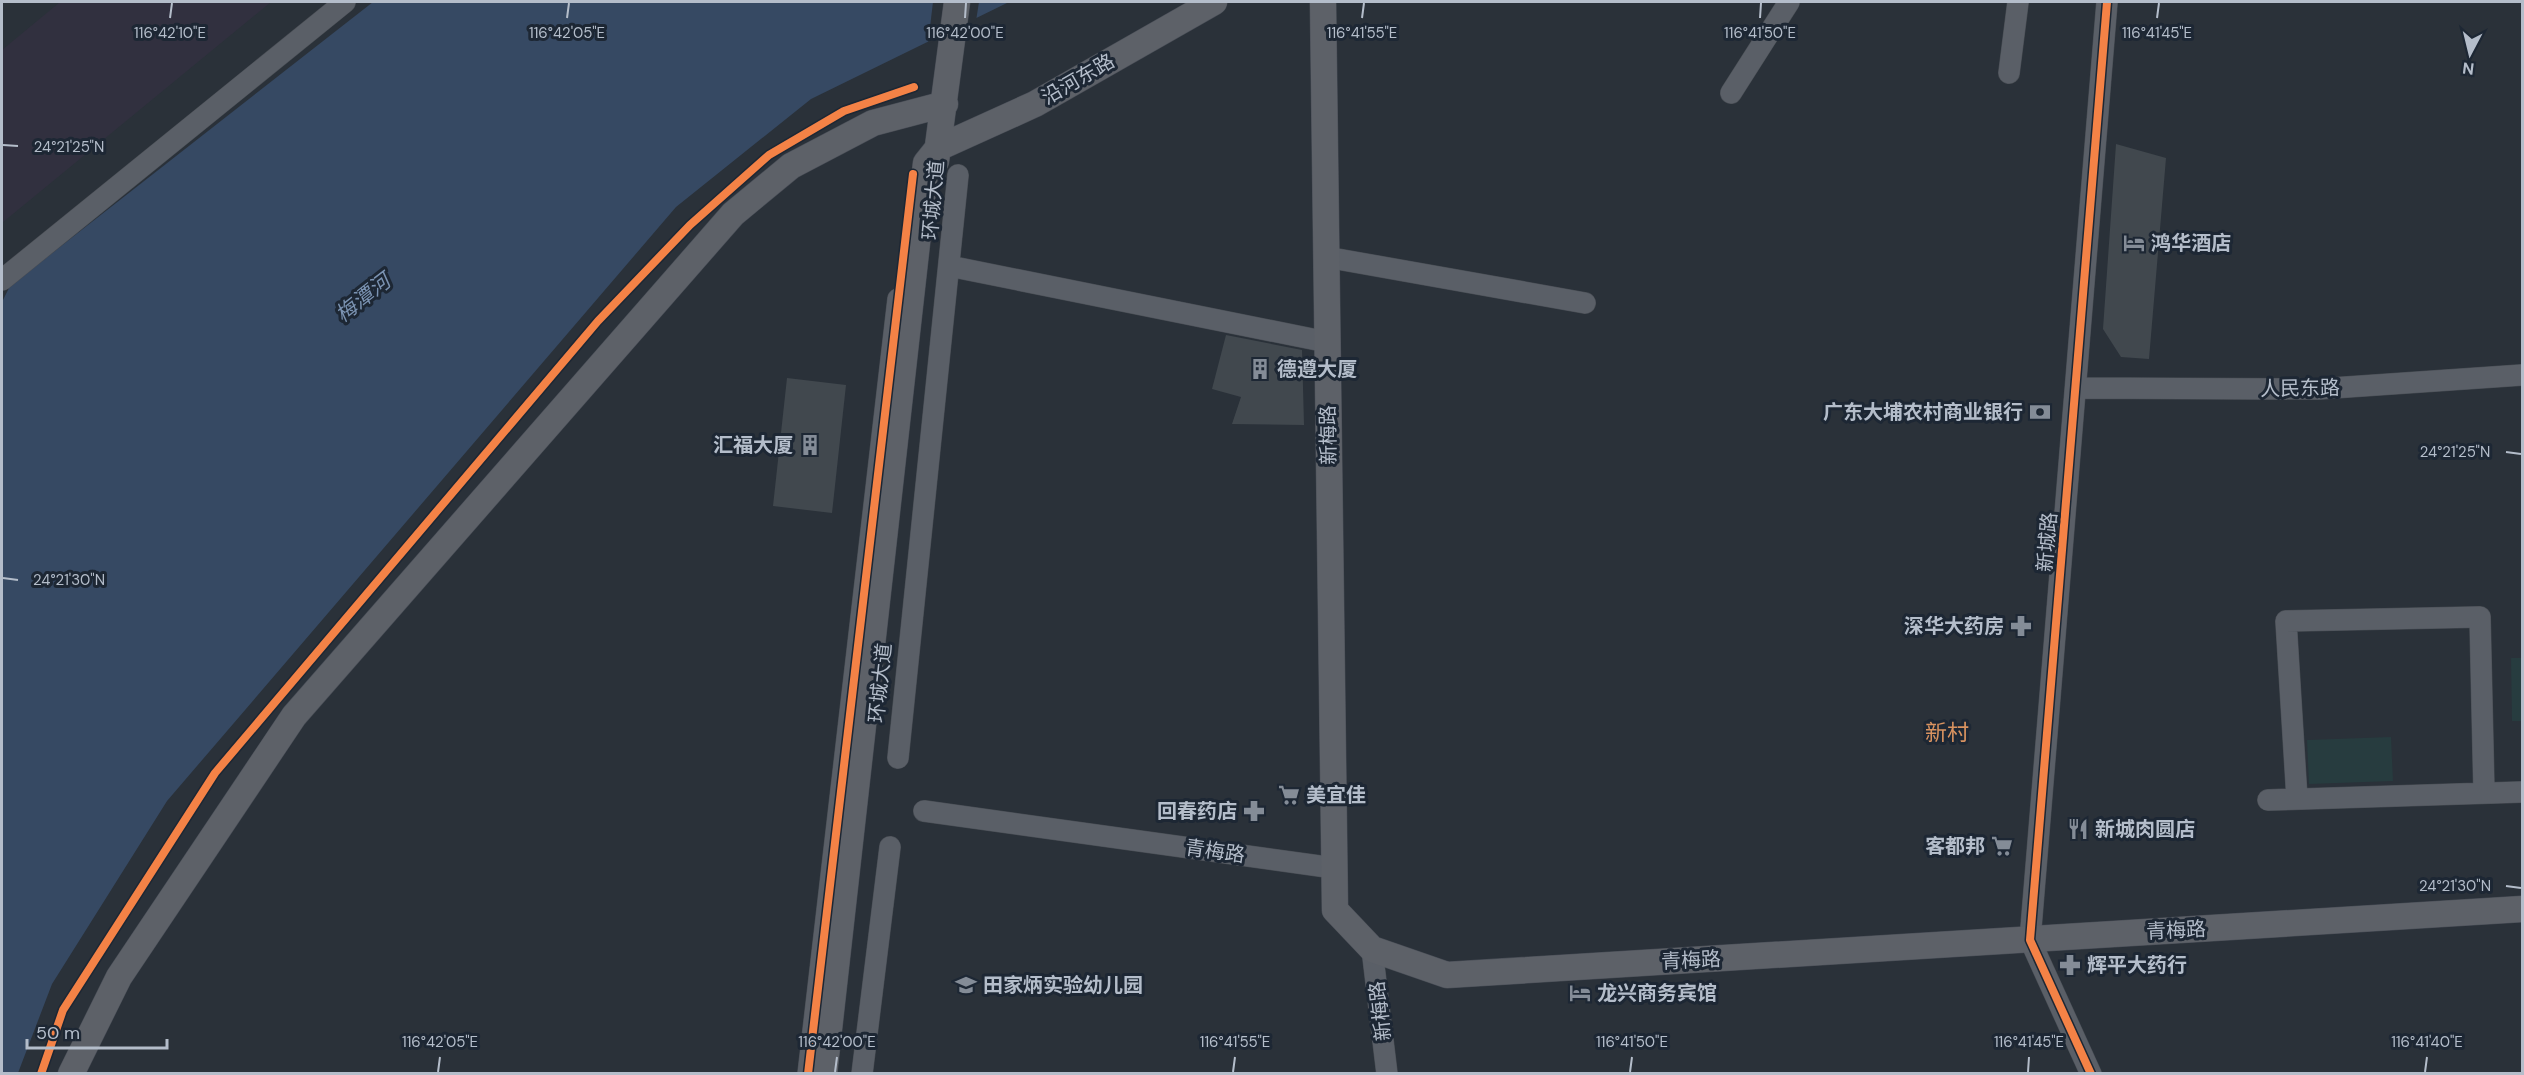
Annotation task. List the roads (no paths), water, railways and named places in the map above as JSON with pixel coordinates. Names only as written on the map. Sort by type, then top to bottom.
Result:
[{"type":"main road","points":[[938,148],[957,2]]},
{"type":"main road","name":"沿河东路","points":[[938,148],[1035,104],[1214,2]]},
{"type":"main road","name":"新梅路","points":[[1323,2],[1334,868]]},
{"type":"main road","points":[[71,1074],[119,977],[294,716],[733,214],[791,166],[873,123],[946,97]]},
{"type":"main road","name":"环城大道","points":[[824,1074],[926,163],[938,148]]},
{"type":"main road","name":"环城大道","points":[[836,1074],[938,148]]},
{"type":"main road","name":"青梅路","points":[[1334,868],[1335,910],[1372,949],[1447,975],[2523,909]]},
{"type":"street","points":[[2,280],[345,2]]},
{"type":"street","points":[[1731,93],[1789,2]]},
{"type":"street","points":[[2009,73],[2018,2]]},
{"type":"street","name":"新城路","points":[[2091,1074],[2030,940],[2107,2]]},
{"type":"street","points":[[808,1074],[913,174]]},
{"type":"street","points":[[898,758],[958,176]]},
{"type":"street","points":[[1326,258],[1585,303]]},
{"type":"street","points":[[949,266],[1327,342]]},
{"type":"street","name":"人民东路","points":[[2077,388],[2318,389],[2523,375]]},
{"type":"street","points":[[2297,799],[2286,621],[2480,617],[2484,793]]},
{"type":"street","points":[[2268,800],[2523,792]]},
{"type":"street","name":"青梅路","points":[[924,811],[1334,868]]},
{"type":"street","points":[[862,1074],[890,848]]},
{"type":"street","name":"新梅路","points":[[1372,949],[1387,1074]]},
{"type":"water","name":"梅潭河","points":[[373,2],[1009,2],[811,99],[676,207],[167,801],[52,984],[18,1073],[2,1074],[2,302],[10,286]]},
{"type":"place","name":"鸿华酒店","points":[[2134,243]]},
{"type":"place","name":"德遵大厦","points":[[1260,369]]},
{"type":"place","name":"广东大埔农村商业银行","points":[[2040,412]]},
{"type":"place","name":"汇福大厦","points":[[810,445]]},
{"type":"place","name":"深华大药房","points":[[2021,626]]},
{"type":"place","name":"美宜佳","points":[[1289,795]]},
{"type":"place","name":"回春药店","points":[[1254,811]]},
{"type":"place","name":"新城肉圆店","points":[[2078,829]]},
{"type":"place","name":"客都邦","points":[[2002,846]]},
{"type":"place","name":"辉平大药行","points":[[2070,965]]},
{"type":"place","name":"田家炳实验幼儿园","points":[[966,985]]},
{"type":"place","name":"龙兴商务宾馆","points":[[1580,993]]},
{"type":"district","name":"新村","points":[[1947,732]]}]
